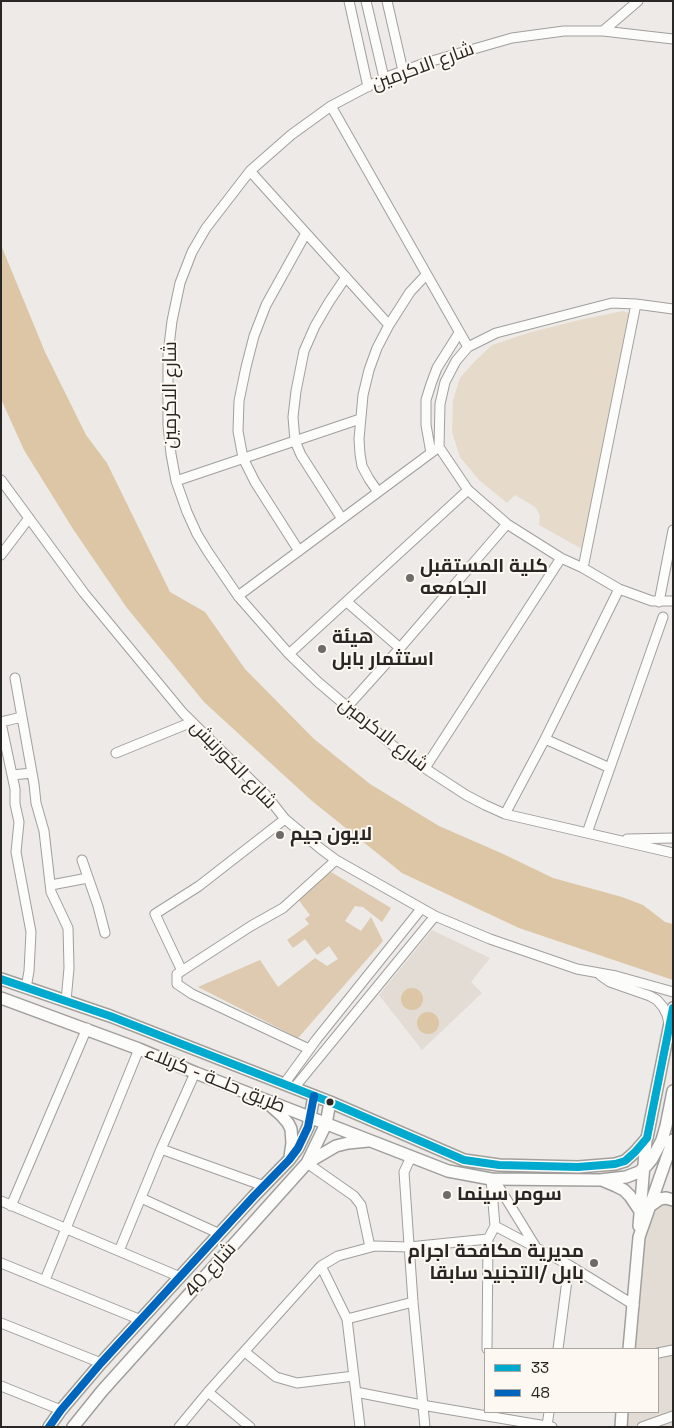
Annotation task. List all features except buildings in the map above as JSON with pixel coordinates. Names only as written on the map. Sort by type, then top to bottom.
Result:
[{"type":"main road","name":"طريق حلــة - كربلاء","points":[[1,979],[292,1082],[314,1096],[464,1160],[499,1165],[578,1167],[615,1164],[650,1155]]},
{"type":"main road","name":"طريق حلــة - كربلاء","points":[[2,1001],[86,1028],[310,1119],[370,1140],[448,1171],[492,1179],[600,1180],[626,1176],[644,1169]]},
{"type":"main road","points":[[625,1161],[641,1146],[646,1138],[673,1008]]},
{"type":"main road","points":[[645,1209],[669,1165],[670,1138],[666,1126],[673,1092]]},
{"type":"main road","name":"شارع 40","points":[[49,1427],[60,1410],[101,1363],[289,1160],[298,1148],[308,1127],[314,1096]]},
{"type":"main road","points":[[264,1100],[282,1115],[291,1129],[292,1143],[289,1160]]},
{"type":"main road","name":"شارع 40","points":[[73,1427],[102,1390],[308,1163],[326,1124],[330,1102]]},
{"type":"main road","points":[[646,1138],[652,1142],[670,1138]]},
{"type":"main road","points":[[629,1348],[639,1237],[645,1209],[644,1169],[652,1159],[646,1138]]},
{"type":"main road","points":[[650,1155],[670,1141],[670,1138]]},
{"type":"main road","points":[[308,1163],[336,1146],[370,1140]]},
{"type":"main road","points":[[650,1155],[669,1165]]},
{"type":"main road","points":[[600,1180],[624,1190],[645,1209]]},
{"type":"main road","points":[[645,1209],[660,1199],[673,1200]]},
{"type":"main road","points":[[620,1427],[622,1413]]},
{"type":"street","points":[[349,1],[368,87]]},
{"type":"street","points":[[366,1],[384,78]]},
{"type":"street","points":[[387,1],[403,71]]},
{"type":"street","points":[[602,31],[638,1]]},
{"type":"street","name":"شارع الاكرمين","points":[[673,39],[602,31],[564,31],[512,38],[425,62],[384,78],[332,106],[291,135],[250,171],[206,228],[192,252],[180,283],[172,321],[168,354],[168,425],[171,454],[176,481],[187,512],[197,534],[238,596],[289,654],[346,707],[404,754],[484,806],[505,814],[673,854]]},
{"type":"street","points":[[332,106],[468,347]]},
{"type":"street","points":[[250,171],[389,325]]},
{"type":"street","points":[[300,551],[255,482],[243,458],[238,431],[239,401],[254,336],[266,305],[306,233]]},
{"type":"street","points":[[378,492],[362,466],[359,439],[363,394],[377,348],[389,325],[410,292],[426,275]]},
{"type":"street","points":[[342,519],[305,461],[295,441],[293,417],[304,351],[314,326],[346,277]]},
{"type":"street","points":[[673,309],[612,303],[496,333],[468,347],[456,361],[445,382],[440,404],[439,447],[468,490],[507,524],[561,558],[619,588],[646,599],[659,602],[673,601]]},
{"type":"street","points":[[583,568],[636,304]]},
{"type":"street","points":[[431,453],[426,425],[426,400],[437,368],[459,332]]},
{"type":"street","points":[[176,481],[360,419]]},
{"type":"street","points":[[238,596],[439,447]]},
{"type":"street","name":"شارع الكورنيش","points":[[1,480],[84,593],[183,713],[266,795],[285,820],[336,860],[435,916],[490,939],[569,967],[598,974]]},
{"type":"street","points":[[289,654],[468,490]]},
{"type":"street","points":[[1,555],[29,518]]},
{"type":"street","points":[[346,707],[400,648],[507,524]]},
{"type":"street","points":[[659,602],[673,530]]},
{"type":"street","points":[[425,768],[561,558]]},
{"type":"street","points":[[505,814],[546,739],[619,588]]},
{"type":"street","points":[[347,602],[400,648]]},
{"type":"street","points":[[587,833],[663,617]]},
{"type":"street","points":[[15,678],[36,803],[44,831],[52,892],[68,928],[69,968],[66,1001]]},
{"type":"street","points":[[22,717],[1,723],[15,790],[15,804],[19,822],[16,852],[30,932],[29,971],[26,988]]},
{"type":"street","points":[[116,754],[192,722]]},
{"type":"street","points":[[546,739],[610,768]]},
{"type":"street","points":[[12,774],[32,773]]},
{"type":"street","points":[[182,971],[155,914],[199,886],[285,820]]},
{"type":"street","name":"شارع الاكرمين","points":[[612,838],[673,838]]},
{"type":"street","points":[[82,860],[105,933]]},
{"type":"street","points":[[309,1049],[192,994],[177,984],[177,974],[251,926],[284,908],[336,860]]},
{"type":"street","points":[[51,885],[88,878]]},
{"type":"street","points":[[292,1082],[309,1049],[421,909]]},
{"type":"street","points":[[292,1082],[435,916]]},
{"type":"street","points":[[598,974],[625,978],[673,992]]},
{"type":"street","points":[[598,974],[610,982],[650,996],[656,1000],[663,1007],[669,1024]]},
{"type":"street","points":[[12,1206],[86,1028]]},
{"type":"street","points":[[45,1280],[139,1049]]},
{"type":"street","points":[[119,1251],[195,1073]]},
{"type":"street","points":[[161,1149],[264,1186]]},
{"type":"street","points":[[411,1157],[404,1172],[413,1302],[425,1427]]},
{"type":"street","points":[[308,1163],[354,1196],[361,1205],[370,1247]]},
{"type":"street","points":[[487,1348],[488,1239],[495,1226],[492,1179]]},
{"type":"street","points":[[492,1179],[537,1249]]},
{"type":"street","points":[[141,1198],[220,1234]]},
{"type":"street","points":[[1,1201],[180,1277]]},
{"type":"street","points":[[495,1226],[569,1265],[634,1305]]},
{"type":"street","points":[[179,1427],[321,1266],[338,1256],[375,1246],[409,1247],[488,1239]]},
{"type":"street","points":[[1,1263],[141,1320]]},
{"type":"street","points":[[558,1348],[569,1265]]},
{"type":"street","points":[[321,1266],[347,1319],[360,1427]]},
{"type":"street","points":[[347,1319],[413,1302]]},
{"type":"street","points":[[1,1323],[101,1363]]},
{"type":"street","points":[[659,1353],[673,1350]]},
{"type":"street","points":[[245,1352],[276,1377],[297,1383],[354,1376]]},
{"type":"street","points":[[1,1386],[60,1410]]},
{"type":"street","points":[[208,1392],[250,1427]]},
{"type":"street","points":[[356,1392],[549,1426],[549,1413]]},
{"type":"street","points":[[486,1414],[486,1427]]},
{"type":"street","points":[[642,1427],[673,1416]]},
{"type":"shaded area","points":[[1,245],[45,352],[86,435],[107,463],[170,592],[205,612],[245,669],[314,739],[370,784],[439,826],[553,878],[622,897],[643,905],[665,922],[673,924],[673,980],[519,928],[402,873],[312,801],[204,702],[127,608],[73,529],[24,450],[1,399]]},
{"type":"shaded area","points":[[623,311],[629,313],[582,549],[539,525],[540,516],[532,505],[515,495],[507,503],[479,480],[460,457],[452,432],[453,400],[460,378],[492,345],[528,333]]},
{"type":"shaded area","points":[[331,872],[391,908],[382,922],[363,907],[355,906],[345,921],[361,931],[371,917],[383,941],[298,1038],[198,987],[260,960],[278,987],[315,958],[327,966],[338,959],[329,946],[317,955],[305,939],[293,948],[287,940],[309,924],[305,919],[310,915],[297,898]]},
{"type":"shaded area","points":[[432,930],[490,958],[471,982],[482,993],[422,1050],[379,995]]},
{"type":"shaded area","points":[[412,988],[420,991],[423,999],[420,1007],[412,1010],[404,1007],[401,999],[404,991]]},
{"type":"shaded area","points":[[428,1012],[436,1015],[439,1023],[436,1031],[428,1034],[420,1031],[417,1023],[420,1015]]},
{"type":"shaded area","points":[[667,1196],[673,1208],[673,1427],[624,1427],[625,1413],[659,1413],[659,1348],[631,1348],[643,1211]]},
{"type":"transit line","name":"33","points":[[1,979],[110,1016],[330,1102],[464,1160],[499,1165],[578,1167],[615,1164],[625,1161],[635,1152],[647,1138],[673,1008]]},
{"type":"transit line","name":"48","points":[[49,1427],[101,1363],[289,1160],[298,1148],[308,1127],[314,1096]]},
{"type":"place","name":"كلية المستقبل الجامعه","points":[[410,578]]},
{"type":"place","name":"هيئة استثمار بابل","points":[[322,649]]},
{"type":"place","name":"لايون جيم","points":[[280,835]]},
{"type":"place","name":"سومر سينما","points":[[447,1195]]},
{"type":"place","name":"مديرية مكافحة اجرام بابل /التجنيد سابقا","points":[[594,1263]]}]
